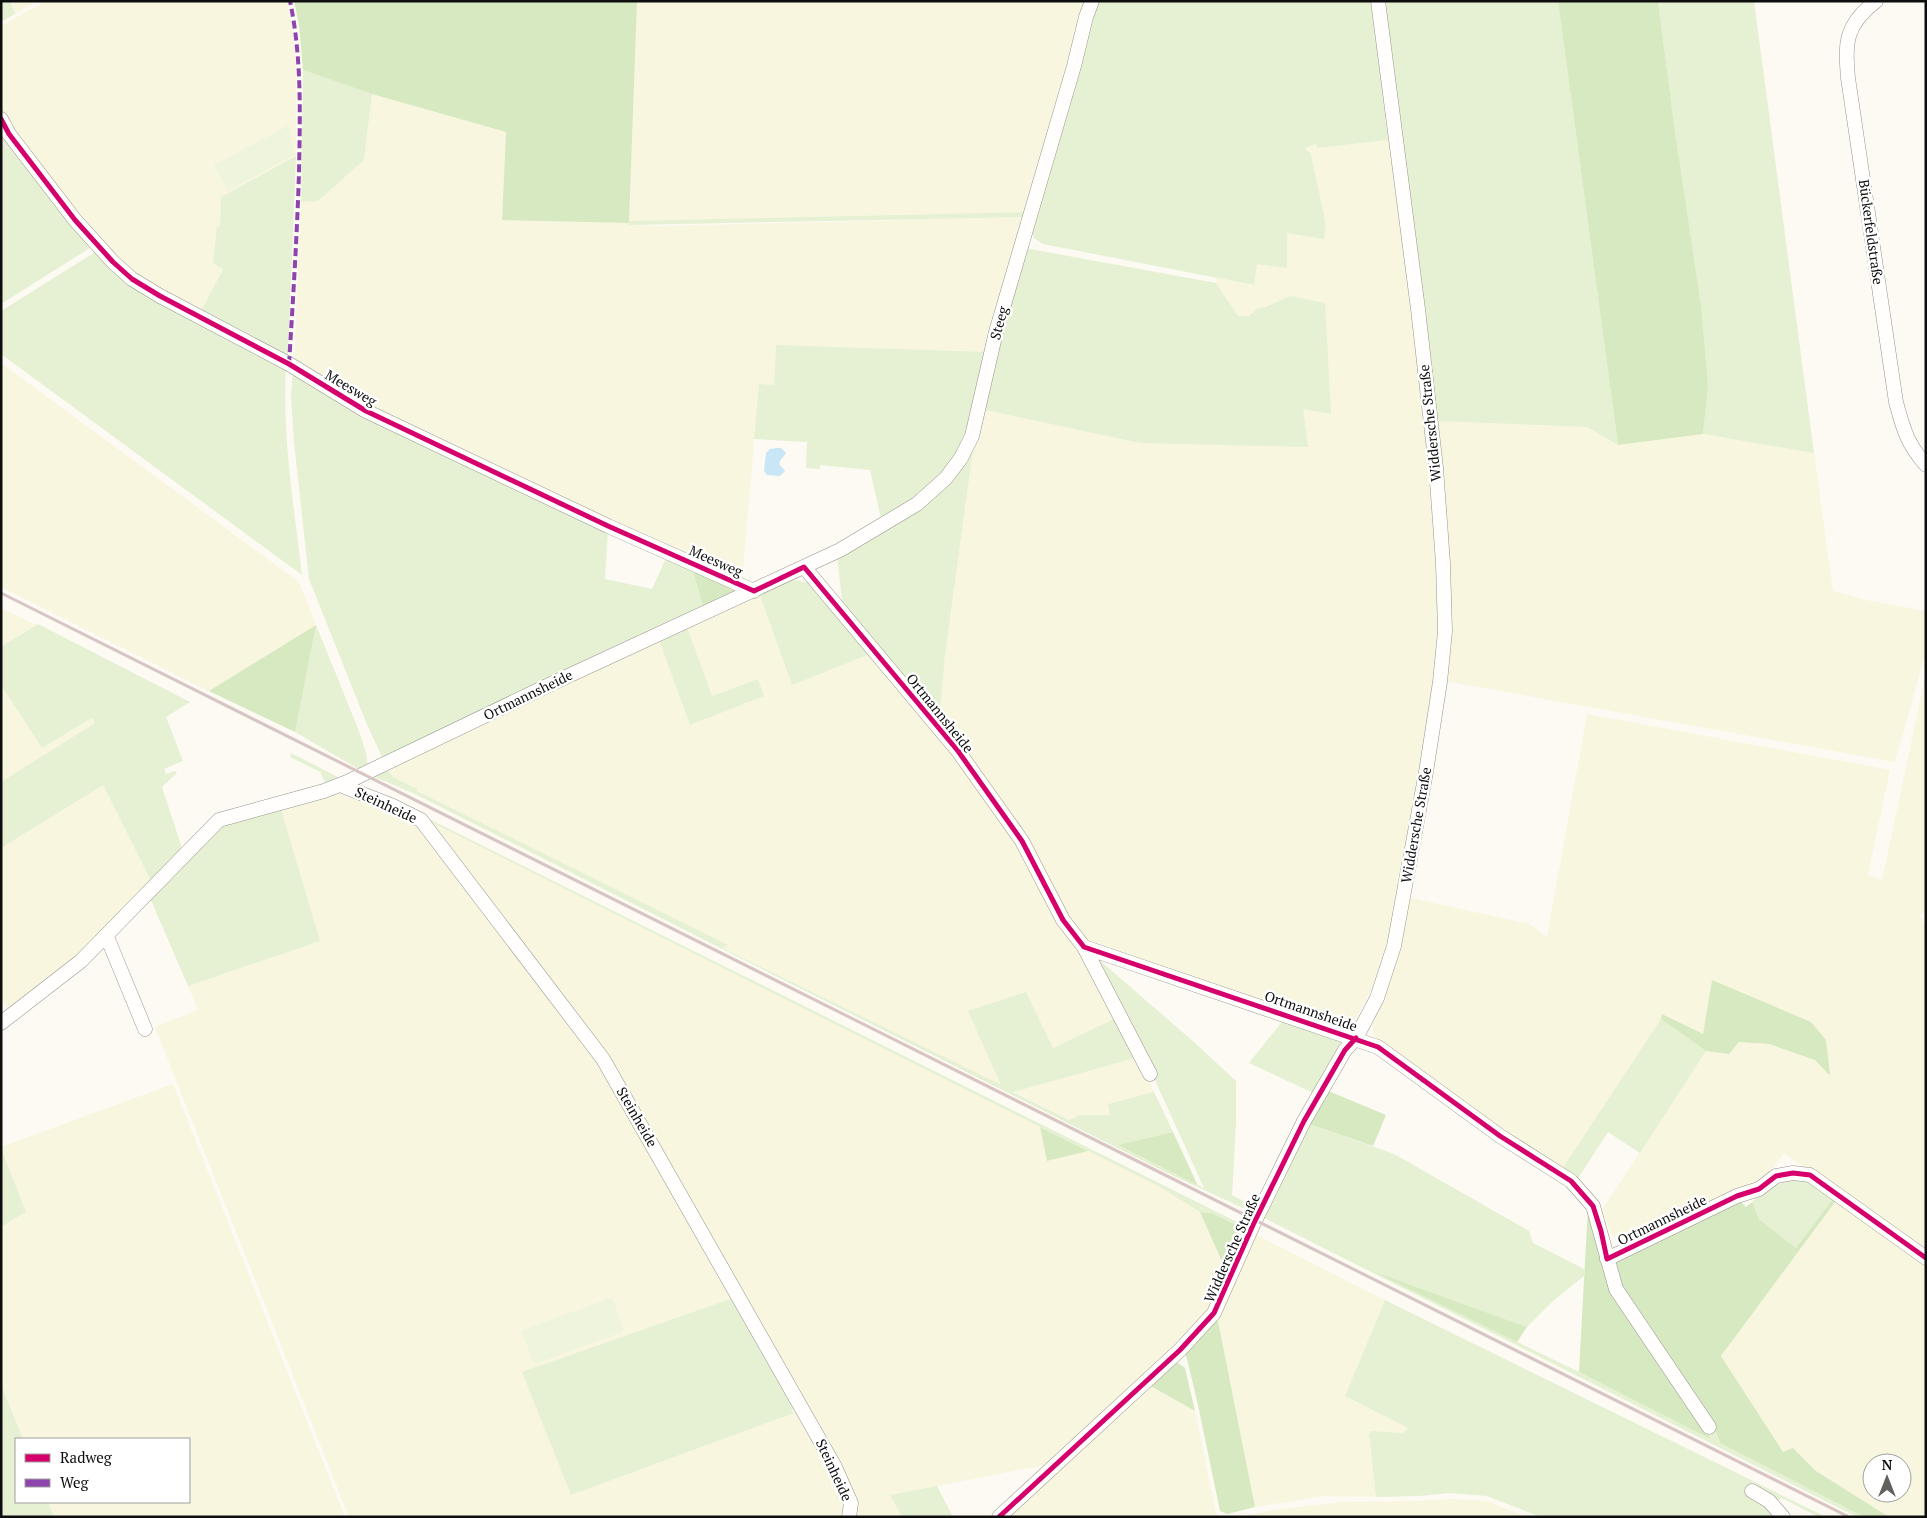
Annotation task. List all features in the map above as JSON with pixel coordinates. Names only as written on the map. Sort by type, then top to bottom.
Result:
[{"type":"street","name":"Steeg","points":[[804,567],[840,550],[916,504],[946,478],[961,458],[972,436],[996,332],[1092,1]]},
{"type":"street","name":"Widdersche Straße","points":[[999,1517],[1180,1350],[1214,1313],[1256,1220],[1304,1122],[1345,1050],[1356,1038],[1378,998],[1394,946],[1426,772],[1440,682],[1445,631],[1443,563],[1436,468],[1378,1]]},
{"type":"street","name":"Bückerfeldstraße","points":[[1876,1],[1852,24],[1846,51],[1848,78],[1896,402],[1903,430],[1915,453],[1926,465]]},
{"type":"street","name":"Meesweg","points":[[1,119],[9,134],[75,220],[113,262],[132,279],[289,364],[366,412],[608,526],[754,591]]},
{"type":"street","name":"Ortmannsheide","points":[[368,772],[552,683],[804,567],[958,751],[1022,841],[1063,920],[1084,948],[1150,1074]]},
{"type":"street","name":"Steinheide","points":[[1,1023],[81,961],[219,820],[340,785],[368,772]]},
{"type":"street","name":"Steinheide","points":[[340,785],[393,806],[421,820],[603,1059],[835,1467],[851,1503],[848,1517]]},
{"type":"street","points":[[106,937],[145,1029]]},
{"type":"street","name":"Ortmannsheide","points":[[1084,948],[1378,1046],[1500,1136],[1571,1181],[1593,1206],[1612,1278],[1624,1303],[1709,1427]]},
{"type":"street","name":"Ortmannsheide","points":[[1607,1259],[1737,1196],[1759,1189],[1776,1176],[1793,1173],[1810,1174],[1926,1258]]},
{"type":"street","points":[[1752,1491],[1769,1502],[1783,1517]]},
{"type":"shaded area","points":[[10,1],[37,1],[15,14]]},
{"type":"shaded area","points":[[46,1],[287,1],[292,26],[296,69],[296,156],[221,197],[220,227],[218,227],[223,268],[200,313],[134,276],[62,198],[13,132],[1,111],[1,26]]},
{"type":"shaded area","points":[[637,1],[1090,1],[1028,212],[629,221]]},
{"type":"shaded area","points":[[372,94],[506,132],[502,220],[629,223],[630,225],[664,226],[1026,217],[989,352],[776,345],[774,385],[759,384],[742,581],[366,408],[294,364],[301,202],[318,201],[364,160]]},
{"type":"shaded area","points":[[1388,140],[1391,146],[1424,397],[1442,635],[1406,859],[1384,959],[1374,985],[1354,1022],[1342,1030],[1099,949],[1082,938],[939,724],[945,655],[975,435],[981,409],[1140,443],[1302,409],[1331,414],[1290,296],[1263,308],[1258,308],[1250,316],[1238,316],[1216,283],[1217,278],[1253,285],[1257,264],[1286,233],[1326,225],[1311,154],[1304,148],[1316,143],[1317,148]]},
{"type":"shaded area","points":[[1,363],[299,582],[316,625],[209,691],[1,587]]},
{"type":"shaded area","points":[[1436,421],[1587,427],[1618,445],[1703,434],[1814,453],[1833,591],[1866,600],[1926,611],[1926,651],[1895,762],[1445,681]]},
{"type":"shaded area","points":[[759,593],[792,684],[872,653],[997,810],[1078,944],[1118,1017],[1053,1048],[968,1011],[1002,1086],[722,947],[727,946],[416,790],[393,777],[386,768],[658,637],[690,725],[764,696],[758,679],[712,696],[686,624]]},
{"type":"shaded area","points":[[1,608],[36,625],[1,647]]},
{"type":"shaded area","points":[[1926,673],[1926,911],[1920,914],[1926,928],[1926,1254],[1784,1153],[1760,1184],[1628,1245],[1612,1235],[1602,1210],[1706,1051],[1729,1054],[1739,1042],[1769,1044],[1815,1060],[1828,1074],[1811,1022],[1712,980],[1703,1034],[1662,1014],[1661,1019],[1562,1169],[1498,1130],[1377,1040],[1373,1033],[1373,1024],[1389,975],[1406,897],[1530,924],[1547,937],[1587,714],[1890,770],[1868,875],[1882,880]]},
{"type":"shaded area","points":[[1,685],[42,748],[92,718],[95,723],[1,782]]},
{"type":"shaded area","points":[[103,785],[153,885],[106,933],[10,1013],[1,996],[1,848]]},
{"type":"shaded area","points":[[337,792],[347,797],[387,807],[417,822],[601,1060],[736,1297],[571,1495],[800,1411],[847,1500],[845,1517],[349,1517],[155,1027],[198,1010],[188,986],[320,941],[280,806]]},
{"type":"shaded area","points":[[423,818],[1040,1127],[1047,1161],[1088,1151],[1160,1187],[1200,1212],[1227,1273],[1206,1317],[1055,1463],[891,1495],[902,1517],[850,1517],[857,1507],[854,1498],[605,1057]]},
{"type":"shaded area","points":[[1138,1057],[1154,1092],[1108,1104],[1111,1115],[1079,1115],[1069,1120],[1013,1091]]},
{"type":"shaded area","points":[[173,1084],[345,1517],[54,1517],[48,1503],[190,1503],[190,1438],[23,1438],[1,1385],[1,1227],[26,1212],[1,1147]]},
{"type":"shaded area","points":[[1838,1198],[1926,1261],[1926,1517],[1889,1517],[1867,1503],[1912,1503],[1912,1453],[1862,1453],[1862,1500],[1816,1471],[1793,1448],[1783,1452],[1721,1356]]},
{"type":"shaded area","points":[[1256,1235],[1385,1300],[1345,1396],[1408,1428],[1403,1433],[1372,1431],[1369,1434],[1376,1497],[1323,1496],[1255,1507],[1217,1316]]},
{"type":"shaded area","points":[[1149,1385],[1195,1411],[1217,1517],[1004,1517]]},
{"type":"shaded area","points":[[1450,1499],[1486,1501],[1528,1517],[1239,1517],[1273,1510],[1343,1502]]},
{"type":"green space","points":[[1,1],[10,1],[15,14],[1,22]]},
{"type":"green space","points":[[294,1],[637,1],[629,223],[502,220],[506,132],[372,94],[303,70],[299,25]]},
{"type":"green space","points":[[1095,1],[1372,1],[1388,140],[1317,148],[1316,144],[1305,148],[1311,154],[1326,225],[1324,239],[1287,233],[1287,268],[1257,264],[1254,285],[1043,244],[1034,238],[1029,227]]},
{"type":"green space","points":[[1382,1],[1558,1],[1618,445],[1587,427],[1436,421]]},
{"type":"green space","points":[[1558,1],[1658,1],[1701,307],[1708,387],[1703,434],[1618,445]]},
{"type":"green space","points":[[1658,1],[1754,1],[1814,453],[1703,434],[1708,387]]},
{"type":"green space","points":[[303,70],[372,94],[364,160],[318,201],[301,202]]},
{"type":"green space","points":[[289,125],[294,155],[228,191],[214,165]]},
{"type":"green space","points":[[1,127],[93,246],[1,304]]},
{"type":"green space","points":[[296,156],[288,358],[200,313],[223,269],[213,263],[217,227],[220,227],[221,197]]},
{"type":"green space","points":[[1028,212],[1026,217],[629,225],[629,221]]},
{"type":"green space","points":[[1030,249],[1216,283],[1238,316],[1249,316],[1258,308],[1263,308],[1290,296],[1325,303],[1331,414],[1303,409],[1308,447],[1140,443],[981,409],[1022,251]]},
{"type":"green space","points":[[97,251],[286,367],[287,445],[302,575],[1,354],[1,311]]},
{"type":"green space","points":[[776,345],[989,352],[970,433],[943,476],[882,523],[870,470],[820,465],[820,469],[806,468],[807,442],[754,439],[759,384],[774,385]]},
{"type":"green space","points":[[293,371],[608,529],[605,579],[652,589],[668,554],[691,565],[704,607],[384,761],[368,727],[309,579],[294,442],[291,397]]},
{"type":"green space","points":[[975,435],[945,655],[939,724],[843,609],[837,555],[925,502]]},
{"type":"green space","points":[[691,565],[738,589],[736,594],[704,608]]},
{"type":"green space","points":[[790,579],[809,583],[872,653],[792,685],[759,593]]},
{"type":"green space","points":[[38,624],[190,702],[166,717],[183,761],[164,769],[166,774],[175,771],[177,773],[162,787],[181,845],[182,854],[153,885],[103,785],[1,848],[1,782],[95,723],[92,718],[42,748],[1,685],[1,647]]},
{"type":"green space","points":[[686,624],[712,696],[758,679],[764,696],[690,725],[658,637]]},
{"type":"green space","points":[[316,625],[359,731],[367,762],[374,766],[362,771],[295,732]]},
{"type":"green space","points":[[316,625],[295,732],[209,691]]},
{"type":"green space","points":[[291,753],[342,779],[326,785],[320,772],[290,757]]},
{"type":"green space","points":[[387,769],[393,777],[417,789],[417,791],[728,945],[723,948],[1001,1085],[968,1011],[1026,992],[1053,1048],[1118,1017],[1138,1057],[1013,1092],[1069,1120],[1079,1115],[1110,1115],[1108,1104],[1154,1092],[1173,1132],[1119,1145],[1204,1188],[1144,1056],[1089,951],[1236,1081],[1236,1124],[1232,1195],[1256,1208],[1254,1213],[1167,1173],[415,794],[370,775]]},
{"type":"green space","points":[[280,806],[320,941],[188,986],[150,898],[221,822]]},
{"type":"green space","points":[[409,809],[1247,1227],[1246,1230],[1212,1213],[1200,1212],[1160,1187],[411,812]]},
{"type":"green space","points":[[1712,980],[1811,1022],[1826,1040],[1830,1074],[1815,1060],[1769,1044],[1739,1042],[1729,1054],[1706,1051],[1661,1019],[1662,1014],[1703,1034]]},
{"type":"green space","points":[[1285,1018],[1335,1035],[1341,1043],[1315,1094],[1249,1063]]},
{"type":"green space","points":[[1661,1019],[1706,1051],[1640,1153],[1608,1132],[1577,1180],[1562,1169]]},
{"type":"green space","points":[[1326,1090],[1386,1115],[1373,1146],[1306,1123]]},
{"type":"green space","points":[[1306,1123],[1394,1154],[1529,1231],[1533,1243],[1584,1269],[1584,1276],[1553,1301],[1527,1327],[1380,1275],[1710,1438],[1705,1430],[1714,1426],[1720,1443],[1864,1517],[1857,1517],[1264,1218]]},
{"type":"green space","points":[[1040,1127],[1088,1151],[1047,1161]]},
{"type":"green space","points":[[1173,1132],[1197,1184],[1197,1185],[1118,1145]]},
{"type":"green space","points":[[1,1148],[26,1212],[1,1227]]},
{"type":"green space","points":[[1794,1179],[1804,1179],[1835,1196],[1796,1248],[1759,1219],[1752,1202],[1766,1188]]},
{"type":"green space","points":[[1835,1196],[1838,1198],[1721,1356],[1783,1452],[1793,1448],[1816,1471],[1862,1500],[1862,1503],[1867,1503],[1889,1517],[1864,1517],[1720,1443],[1714,1426],[1626,1297],[1611,1264],[1739,1200],[1746,1207],[1752,1202],[1759,1219],[1796,1248]]},
{"type":"green space","points":[[1588,1207],[1620,1307],[1711,1439],[1579,1372]]},
{"type":"green space","points":[[1200,1212],[1212,1213],[1246,1230],[1227,1273]]},
{"type":"green space","points":[[1374,1272],[1527,1327],[1517,1342]]},
{"type":"green space","points":[[736,1297],[798,1407],[791,1410],[794,1413],[571,1495],[522,1372]]},
{"type":"green space","points":[[610,1298],[613,1300],[623,1329],[622,1332],[538,1363],[533,1362],[522,1333],[523,1330]]},
{"type":"green space","points":[[1385,1300],[1826,1517],[1818,1517],[1782,1498],[1773,1502],[1777,1517],[1541,1517],[1487,1496],[1450,1493],[1376,1497],[1369,1434],[1372,1431],[1403,1433],[1408,1428],[1345,1396]]},
{"type":"green space","points":[[1217,1316],[1255,1507],[1227,1514],[1220,1511],[1198,1405],[1184,1350]]},
{"type":"green space","points":[[1174,1360],[1185,1368],[1195,1411],[1149,1385]]},
{"type":"green space","points":[[1,1385],[23,1438],[15,1438],[15,1503],[48,1503],[54,1517],[1,1517]]},
{"type":"green space","points":[[937,1486],[953,1517],[902,1517],[890,1495]]},
{"type":"water","points":[[781,448],[786,453],[779,464],[785,471],[780,476],[767,475],[764,471],[766,453],[770,449]]},
{"type":"railway","points":[[1,593],[1849,1517]]},
{"type":"marked path","points":[[289,364],[300,130],[297,44],[290,1]]},
{"type":"cycle path","points":[[1,119],[9,134],[75,220],[113,262],[132,279],[160,296],[289,364],[366,411],[608,526],[754,591],[804,567],[958,751],[1022,841],[1063,920],[1084,947],[1378,1047],[1500,1136],[1571,1181],[1593,1206],[1607,1259],[1737,1196],[1759,1189],[1776,1176],[1793,1173],[1810,1175],[1926,1258]]},
{"type":"cycle path","points":[[999,1517],[1180,1350],[1214,1313],[1253,1225],[1304,1121],[1345,1050],[1356,1038]]}]
